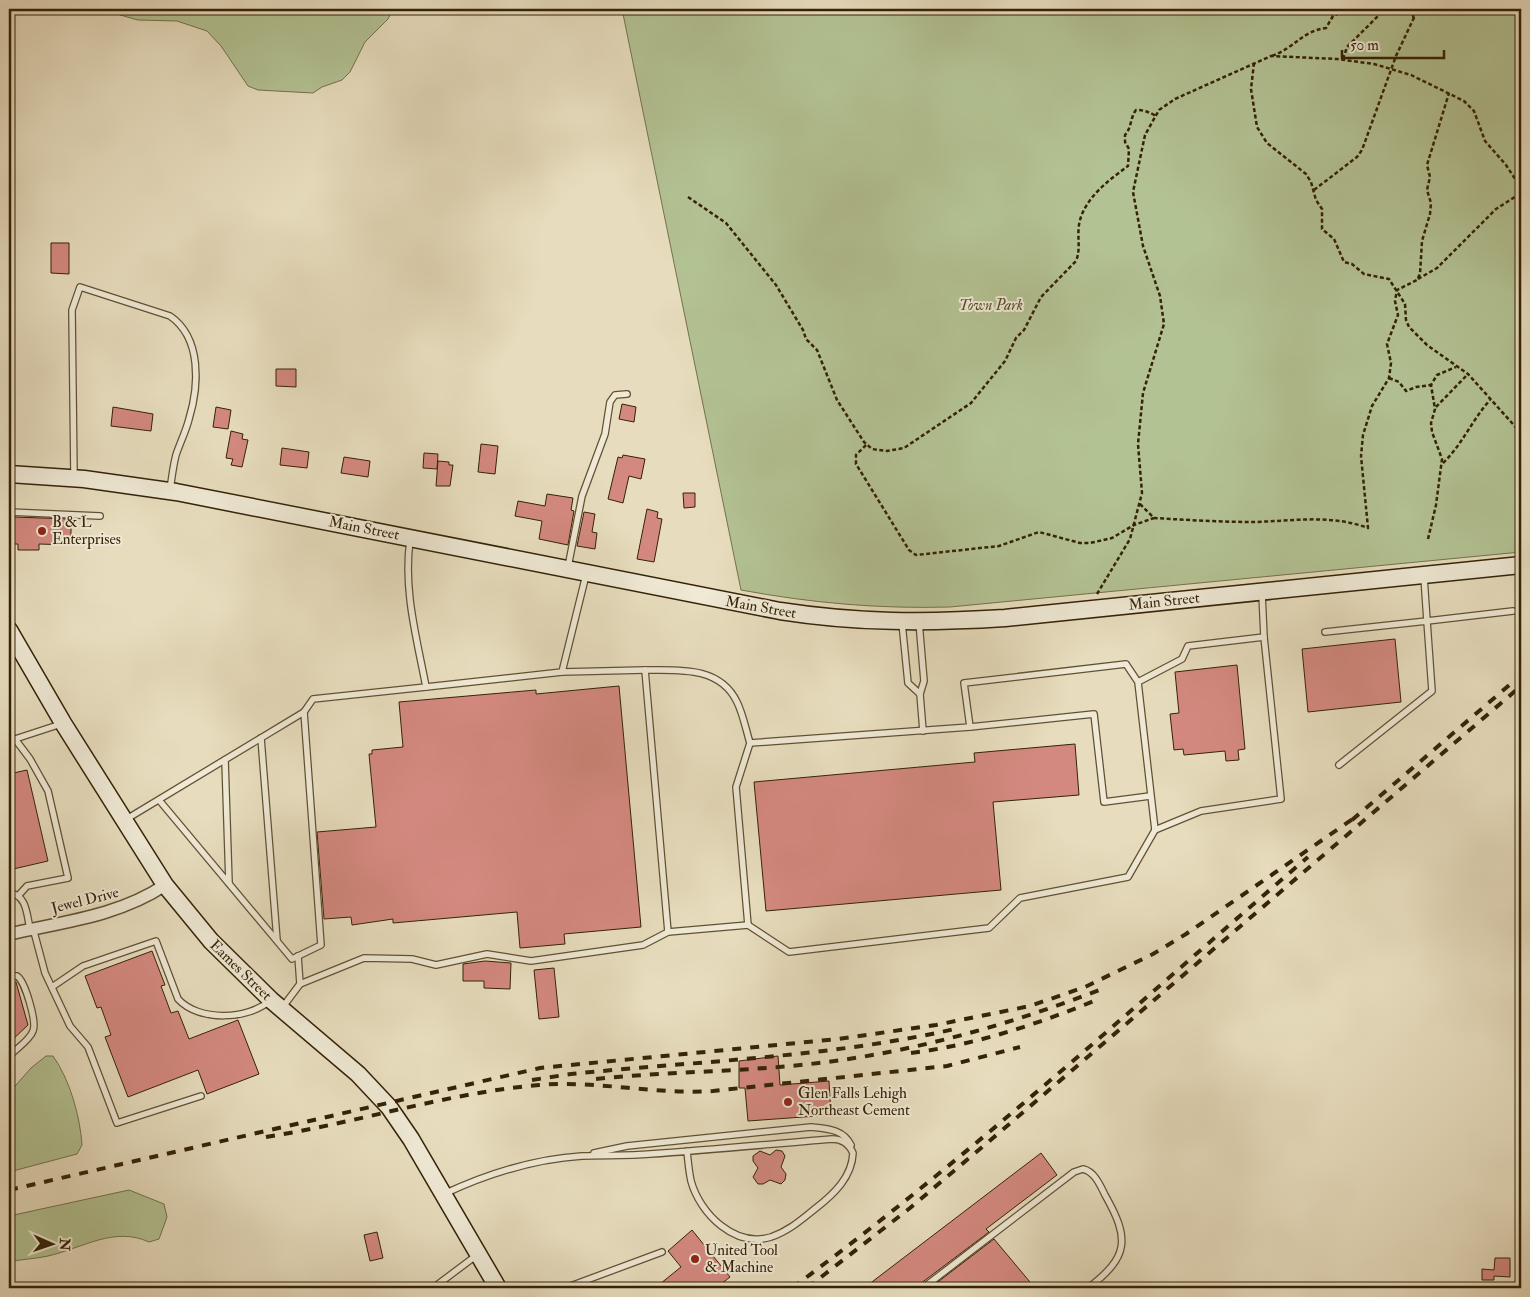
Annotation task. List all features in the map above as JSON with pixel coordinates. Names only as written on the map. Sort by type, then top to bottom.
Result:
[{"type":"main road","name":"Main Street","points":[[9,474],[74,478],[169,491],[837,620],[911,622],[1005,618],[1521,565]]},
{"type":"main road","name":"Eames Street","points":[[9,630],[63,723],[165,885],[211,941],[276,1004],[358,1074],[381,1097],[407,1133],[498,1288]]},
{"type":"street","name":"Jewel Drive","points":[[9,934],[120,908],[147,897],[165,885]]},
{"type":"lane","points":[[74,478],[72,310],[80,287],[100,291],[170,316],[181,324],[189,340],[197,372],[190,418],[176,457],[169,491]]},
{"type":"lane","points":[[568,569],[582,496],[605,434],[610,402],[615,395],[627,394]]},
{"type":"lane","points":[[9,512],[100,516]]},
{"type":"lane","points":[[411,538],[407,563],[410,598],[426,687]]},
{"type":"lane","points":[[562,672],[587,573]]},
{"type":"lane","points":[[1339,765],[1432,692],[1424,575]]},
{"type":"lane","points":[[52,987],[83,966],[106,956],[156,941],[178,999],[185,1007],[196,1011],[239,1014],[276,1004],[300,984],[364,958],[412,959],[436,965],[487,954],[531,961],[644,945],[668,932],[748,925],[789,952],[988,928],[1020,898],[1128,877],[1155,830],[1201,811],[1281,799],[1264,637],[1262,592]]},
{"type":"lane","points":[[1325,632],[1514,611]]},
{"type":"lane","points":[[911,622],[908,683],[920,694]]},
{"type":"lane","points":[[911,622],[924,681],[920,694],[923,731]]},
{"type":"lane","points":[[1138,682],[1182,659],[1188,646],[1264,637]]},
{"type":"lane","points":[[970,727],[964,683],[1126,664],[1138,682],[1155,830]]},
{"type":"lane","points":[[645,670],[668,932]]},
{"type":"lane","points":[[124,821],[304,712],[313,699],[562,672],[697,670],[724,683],[737,702],[750,743],[736,788],[748,925]]},
{"type":"lane","points":[[159,800],[292,959],[321,945],[304,712]]},
{"type":"lane","points":[[750,743],[923,731],[1094,714],[1104,802],[1150,796]]},
{"type":"lane","points":[[18,896],[26,886],[68,878],[48,791],[35,766],[12,740],[63,723]]},
{"type":"lane","points":[[261,738],[277,941]]},
{"type":"lane","points":[[225,760],[229,884]]},
{"type":"lane","points":[[9,894],[18,896],[24,904],[42,965],[70,1026],[88,1047],[118,1123],[201,1096]]},
{"type":"lane","points":[[298,956],[300,984]]},
{"type":"lane","points":[[9,976],[17,976],[24,982],[34,1025],[32,1034],[9,1056]]},
{"type":"lane","points":[[442,1195],[472,1181],[510,1169],[627,1146],[811,1127],[842,1133],[849,1141],[853,1153],[848,1174],[830,1197],[788,1230],[757,1239],[739,1236],[730,1232],[704,1208],[691,1182],[687,1151]]},
{"type":"lane","points":[[580,1156],[687,1151],[834,1139],[846,1143],[853,1153]]},
{"type":"lane","points":[[923,1288],[1074,1172],[1083,1169],[1095,1176],[1116,1213],[1122,1232],[1122,1242],[1116,1262],[1111,1270],[1088,1288]]},
{"type":"lane","points":[[565,1288],[662,1252]]},
{"type":"lane","points":[[433,1288],[477,1255]]},
{"type":"path","points":[[1089,609],[1130,539],[1140,504],[1142,493],[1138,444],[1143,393],[1164,324],[1160,296],[1143,246],[1133,192],[1144,135],[1159,110],[1175,99],[1254,62],[1287,50],[1311,30],[1326,28],[1333,16],[1348,9]]},
{"type":"path","points":[[1343,59],[1347,47],[1385,9]]},
{"type":"path","points":[[1411,9],[1414,19]]},
{"type":"path","points":[[1314,190],[1357,157],[1362,150],[1391,70],[1418,9]]},
{"type":"path","points":[[1271,56],[1343,59],[1374,64],[1411,75],[1449,93],[1464,101],[1474,111],[1485,141],[1506,165],[1521,188]]},
{"type":"path","points":[[1254,62],[1251,89],[1260,135],[1306,174],[1322,209],[1322,230],[1334,240],[1344,262],[1352,264],[1364,274],[1389,279],[1405,304],[1407,323],[1427,345],[1468,374],[1521,432]]},
{"type":"path","points":[[1416,280],[1420,274],[1422,241],[1431,204],[1427,190],[1430,176],[1427,165],[1449,93]]},
{"type":"path","points":[[688,197],[726,223],[776,285],[803,330],[806,339],[817,350],[836,400],[867,445],[878,451],[904,448],[971,403],[992,380],[997,370],[1005,361],[1016,338],[1024,330],[1041,297],[1076,261],[1080,217],[1104,183],[1128,166],[1130,149],[1125,142],[1125,135],[1130,128],[1133,114],[1136,110],[1140,110],[1156,116]]},
{"type":"path","points":[[1397,290],[1438,268],[1496,210],[1521,193]]},
{"type":"path","points":[[867,445],[862,446],[856,455],[856,464],[909,550],[916,555],[999,546],[1039,532],[1080,543],[1090,543],[1112,538],[1134,525],[1154,518],[1251,522],[1327,518],[1348,521],[1368,528],[1361,456],[1363,435],[1372,406],[1389,378],[1391,363],[1387,344],[1397,319],[1395,301],[1397,290]]},
{"type":"path","points":[[1428,539],[1436,505],[1442,464],[1431,423],[1435,409],[1431,385],[1437,375],[1456,367]]},
{"type":"path","points":[[1435,409],[1468,374]]},
{"type":"path","points":[[1389,378],[1399,382],[1406,391],[1416,387],[1431,385]]},
{"type":"path","points":[[1442,464],[1456,450],[1474,419],[1490,400]]},
{"type":"path","points":[[1140,504],[1154,518]]},
{"type":"green space","points":[[99,9],[393,9],[388,19],[365,42],[350,72],[342,80],[322,87],[313,93],[258,90],[248,86],[221,46],[207,31],[177,21],[138,20]]},
{"type":"green space","name":"Town Park","points":[[622,9],[1521,9],[1521,552],[950,607],[897,607],[845,604],[741,590]]},
{"type":"green space","points":[[46,1056],[53,1056],[69,1087],[79,1122],[82,1145],[77,1154],[9,1172],[9,1093],[31,1068]]},
{"type":"green space","points":[[129,1190],[164,1204],[167,1217],[159,1239],[149,1242],[123,1236],[111,1237],[48,1256],[9,1262],[9,1216]]},
{"type":"building","points":[[51,243],[69,243],[69,274],[51,273]]},
{"type":"building","points":[[276,369],[296,369],[296,387],[276,386]]},
{"type":"building","points":[[622,404],[636,407],[634,422],[619,419]]},
{"type":"building","points":[[113,407],[153,414],[151,431],[111,426]]},
{"type":"building","points":[[216,407],[231,410],[228,429],[213,427]]},
{"type":"building","points":[[231,431],[243,434],[242,439],[248,440],[242,467],[231,465],[233,459],[226,458]]},
{"type":"building","points":[[481,444],[498,446],[495,474],[478,472]]},
{"type":"building","points":[[282,448],[309,452],[307,468],[280,465]]},
{"type":"building","points":[[424,453],[438,454],[437,469],[423,468]]},
{"type":"building","points":[[623,455],[645,459],[641,479],[629,476],[623,503],[608,499],[618,457],[622,458]]},
{"type":"building","points":[[344,457],[370,461],[368,477],[341,473]]},
{"type":"building","points":[[438,461],[449,462],[449,465],[453,465],[450,486],[436,486]]},
{"type":"building","points":[[683,493],[695,493],[695,507],[684,508]]},
{"type":"building","points":[[547,494],[573,498],[571,510],[574,511],[568,545],[539,539],[542,521],[515,516],[518,501],[545,506]]},
{"type":"building","points":[[647,509],[658,512],[657,518],[662,519],[654,562],[637,559]]},
{"type":"building","points":[[584,512],[595,514],[592,532],[597,533],[595,549],[577,546]]},
{"type":"building","name":"B & L Enterprises","points":[[13,517],[71,519],[71,545],[39,544],[39,550],[18,550],[18,544],[12,544]]},
{"type":"building","points":[[1395,639],[1401,702],[1308,712],[1302,649]]},
{"type":"building","points":[[1237,665],[1245,749],[1238,750],[1239,760],[1226,761],[1225,751],[1184,755],[1183,749],[1174,750],[1170,714],[1179,713],[1175,672]]},
{"type":"building","points":[[619,686],[641,927],[564,934],[565,944],[520,948],[517,912],[393,923],[393,919],[352,925],[351,917],[324,919],[317,832],[376,827],[369,754],[372,754],[372,750],[403,747],[399,702],[536,690],[536,694]]},
{"type":"building","points":[[1075,744],[1079,795],[993,802],[1001,890],[766,911],[754,782],[975,762],[974,753]]},
{"type":"building","points":[[27,770],[48,861],[9,870],[9,774]]},
{"type":"building","points":[[152,951],[165,985],[161,986],[171,1013],[178,1011],[189,1039],[238,1020],[259,1074],[207,1094],[198,1070],[128,1097],[105,1037],[111,1035],[101,1007],[97,1008],[85,976]]},
{"type":"building","points":[[485,961],[511,963],[510,989],[484,988],[484,981],[463,981],[463,964]]},
{"type":"building","points":[[554,968],[559,1017],[539,1019],[534,970]]},
{"type":"building","points":[[16,982],[28,1025],[9,1043],[9,984]]},
{"type":"building","name":"Glen Falls Lehigh Northeast Cement","points":[[778,1056],[780,1085],[829,1081],[831,1115],[748,1121],[745,1088],[739,1088],[739,1061]]},
{"type":"building","points":[[776,1150],[782,1151],[785,1156],[781,1167],[786,1174],[785,1180],[781,1184],[770,1180],[763,1184],[758,1184],[753,1177],[758,1168],[753,1161],[753,1156],[760,1151],[770,1155]]},
{"type":"building","points":[[1041,1153],[1057,1175],[986,1229],[989,1232],[920,1284],[918,1288],[864,1288]]},
{"type":"building","name":"United Tool & Machine","points":[[692,1230],[730,1277],[716,1288],[655,1288],[681,1267],[668,1251]]},
{"type":"building","points":[[377,1232],[383,1258],[370,1261],[364,1235]]},
{"type":"building","points":[[994,1239],[1035,1288],[930,1288]]},
{"type":"building","points":[[1495,1258],[1510,1258],[1510,1277],[1494,1276],[1494,1280],[1482,1280],[1482,1269],[1494,1270]]},
{"type":"railway","points":[[1352,820],[1521,675]]},
{"type":"railway","points":[[807,1288],[910,1208],[1521,686]]},
{"type":"railway","points":[[9,1190],[540,1068],[838,1039],[936,1025],[1030,1006],[1085,987],[1153,954],[1186,934],[1357,816]]},
{"type":"railway","points":[[792,1288],[990,1132],[1308,857]]},
{"type":"railway","points":[[596,1079],[769,1068],[862,1057],[967,1034],[1035,1013],[1102,989]]},
{"type":"railway","points":[[911,1053],[958,1045],[1004,1033],[1094,1001]]},
{"type":"railway","points":[[532,1080],[571,1074],[815,1052],[864,1046],[959,1028]]},
{"type":"railway","points":[[266,1137],[436,1101],[504,1089],[539,1085],[582,1084],[669,1091],[713,1091],[947,1066],[1020,1047]]},
{"type":"place","name":"B & L Enterprises","points":[[42,531]]},
{"type":"place","name":"Glen Falls Lehigh Northeast Cement","points":[[788,1102]]},
{"type":"place","name":"United Tool & Machine","points":[[695,1259]]}]
